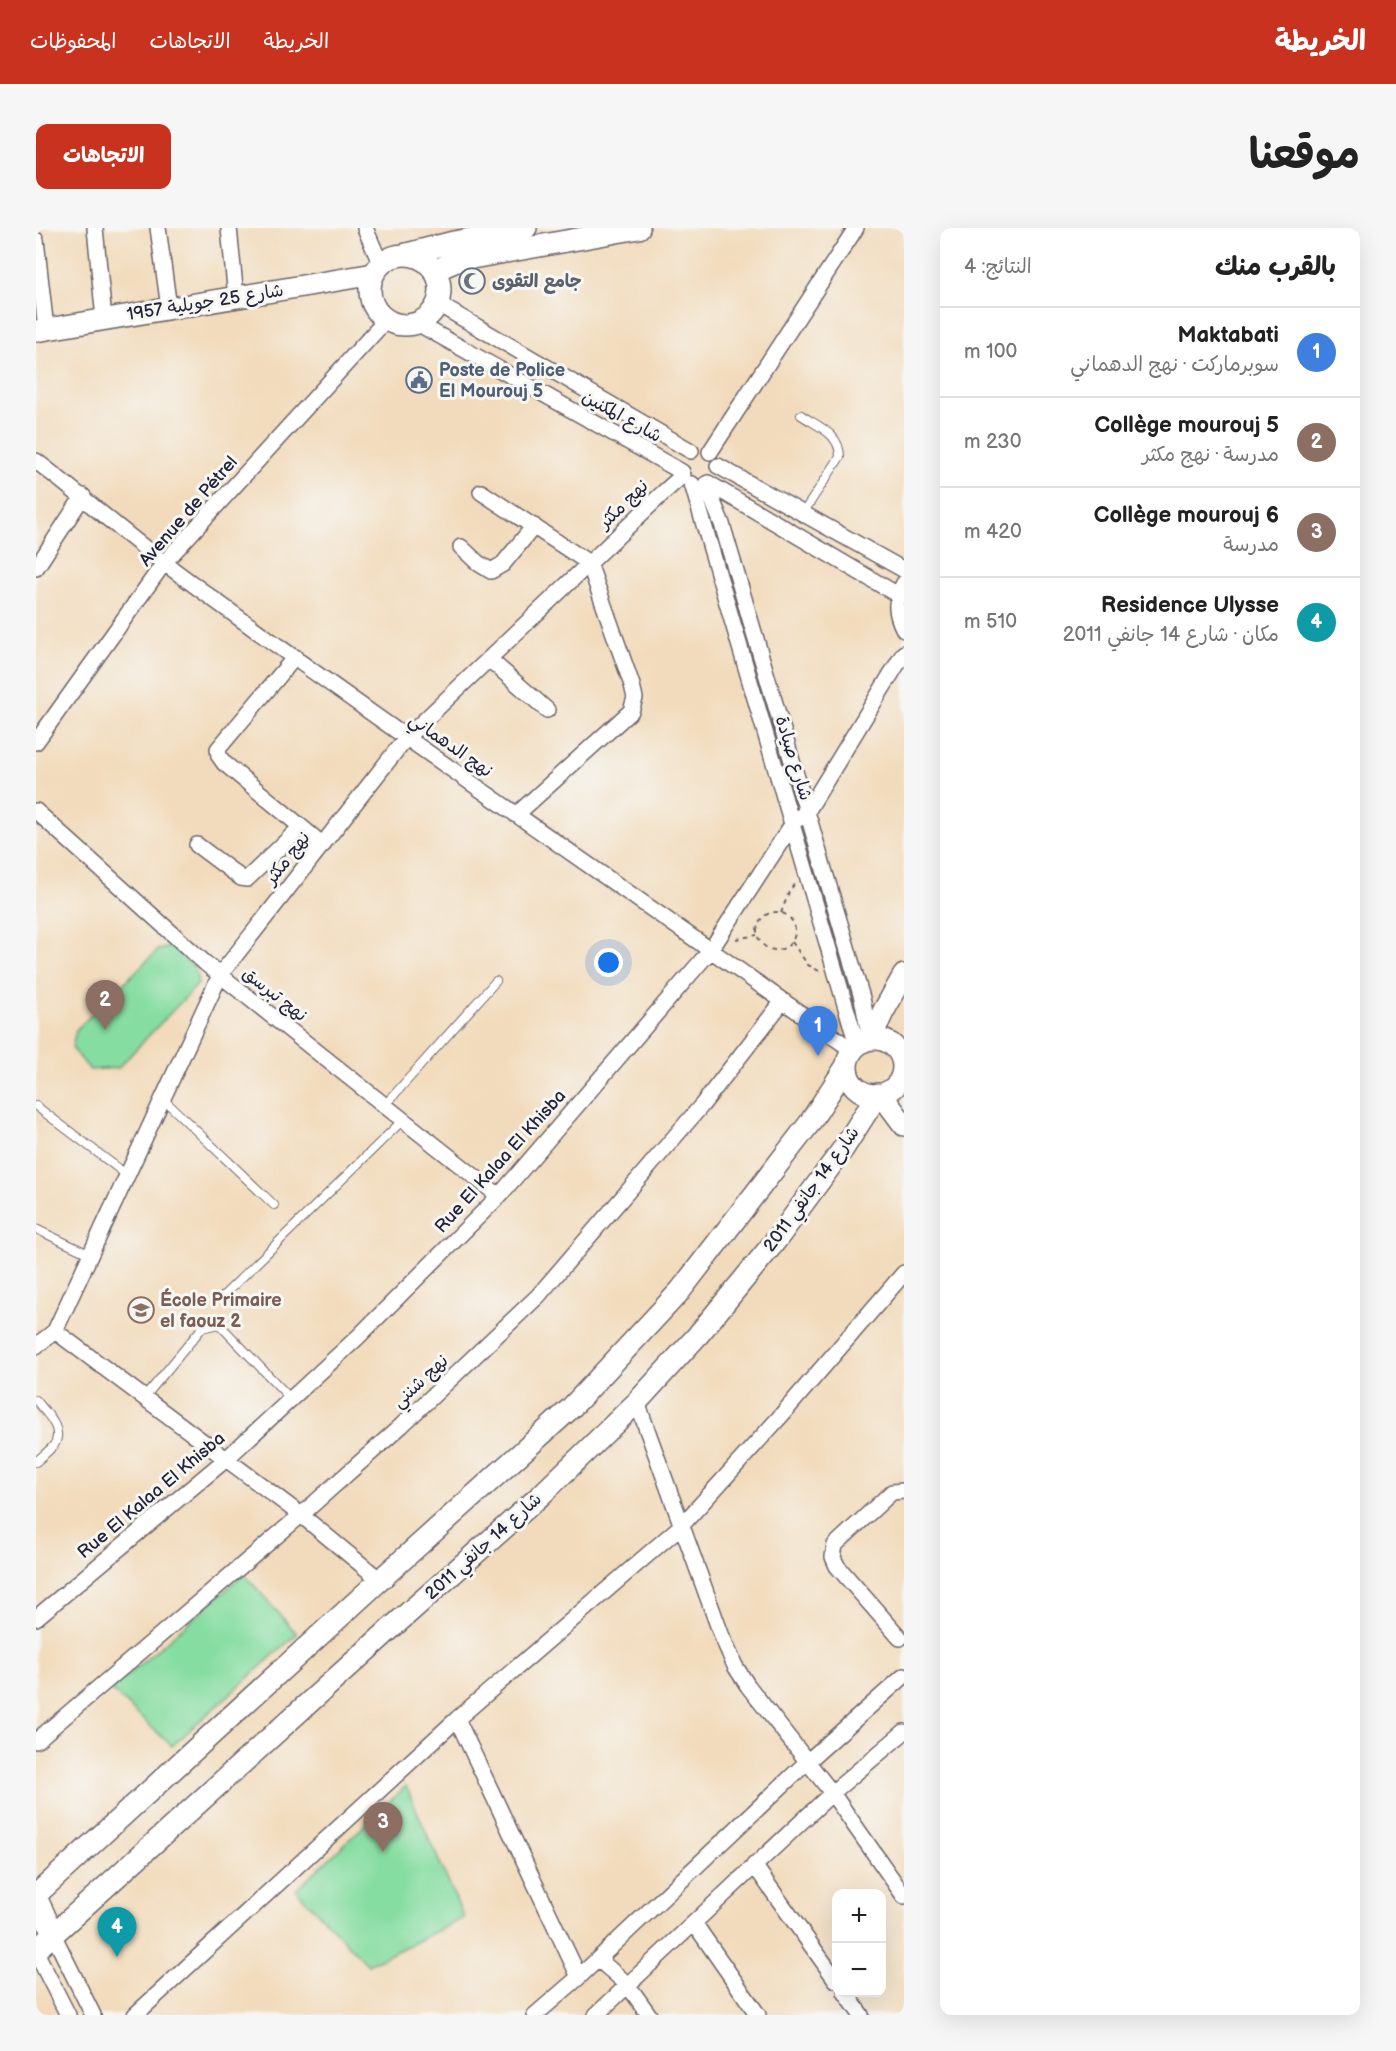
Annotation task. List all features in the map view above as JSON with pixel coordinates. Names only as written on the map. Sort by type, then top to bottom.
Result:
[{"type":"street","points":[[95,228],[104,319]]},
{"type":"street","points":[[158,228],[169,308]]},
{"type":"street","points":[[229,228],[236,297]]},
{"type":"street","points":[[365,228],[385,265]]},
{"type":"street","name":"شارع 25 جويلية 1957","points":[[41,330],[236,297],[385,265],[453,242],[526,228]]},
{"type":"street","points":[[435,271],[454,262],[472,258],[639,228]]},
{"type":"street","points":[[856,228],[714,459],[716,476],[694,480],[682,462],[692,451],[701,449],[714,459],[803,513],[904,570]]},
{"type":"street","points":[[36,240],[41,330]]},
{"type":"street","points":[[412,256],[425,261],[435,271],[439,281],[438,304],[433,312],[417,324],[396,324],[377,311],[371,299],[370,286],[385,265],[412,256]]},
{"type":"street","name":"شارع المكنين","points":[[438,304],[692,451]]},
{"type":"street","name":"Avenue de Pétrel","points":[[36,742],[42,718],[164,563],[387,320]]},
{"type":"street","name":"شارع المكنين","points":[[417,324],[694,480],[901,589]]},
{"type":"street","name":"نهج الدهماني","points":[[36,461],[83,496],[164,563],[406,738],[783,1001],[859,1048]]},
{"type":"street","name":"نهج مكثر","points":[[36,1346],[55,1331],[220,975],[406,738],[589,563],[694,480]]},
{"type":"street","name":"شارع صيادة","points":[[694,480],[722,524],[808,810],[862,998],[859,1048]]},
{"type":"street","name":"شارع صيادة","points":[[694,480],[859,1048]]},
{"type":"street","points":[[481,492],[589,563],[632,685],[634,698],[631,711],[516,815]]},
{"type":"street","points":[[37,564],[83,496]]},
{"type":"street","points":[[461,547],[478,564],[491,571],[503,564],[534,526]]},
{"type":"street","points":[[901,589],[896,607],[898,619],[904,630]]},
{"type":"street","name":"Rue El Kalaa El Khisba","points":[[36,1617],[225,1460],[358,1337],[500,1196],[710,951],[793,823],[808,810],[904,653]]},
{"type":"street","points":[[295,657],[218,749],[219,756],[322,845]]},
{"type":"street","points":[[489,659],[547,710]]},
{"type":"street","name":"نهج تبرسق","points":[[36,811],[220,975],[500,1196]]},
{"type":"street","points":[[197,845],[241,878],[247,879],[301,827]]},
{"type":"street","points":[[93,2015],[36,1896],[571,1408],[680,1291],[809,1124],[883,1012],[904,975]]},
{"type":"street","name":"نهج شنني","points":[[36,1741],[301,1515],[401,1426],[538,1296],[702,1105],[783,1001]]},
{"type":"street","points":[[881,1039],[891,1043],[898,1050],[903,1070],[893,1088],[880,1094],[867,1094],[858,1089],[848,1076],[859,1048],[881,1039]]},
{"type":"street","points":[[880,1094],[904,1125]]},
{"type":"street","name":"شارع 14 جانفي 2011","points":[[36,1951],[540,1496],[638,1402],[698,1335],[777,1239],[880,1094]]},
{"type":"street","points":[[135,2015],[457,1719],[682,1525],[779,1418],[904,1273]]},
{"type":"street","points":[[55,1331],[301,1515],[380,1580]]},
{"type":"street","points":[[638,1402],[721,1634],[735,1666],[832,1793],[904,1896]]},
{"type":"street","points":[[900,1638],[837,1566],[832,1557],[835,1545],[891,1492],[904,1491]]},
{"type":"street","points":[[535,2015],[579,1977],[807,1762],[904,1676]]},
{"type":"street","points":[[457,1719],[579,1977]]},
{"type":"street","points":[[596,2015],[832,1793],[904,1732]]},
{"type":"street","points":[[754,1865],[832,1973]]},
{"type":"street","points":[[694,1923],[758,2015]]},
{"type":"street","points":[[36,1951],[68,2015]]},
{"type":"street","points":[[598,1959],[627,1984],[648,2015]]},
{"type":"street","points":[[848,1997],[861,2015]]},
{"type":"lane","points":[[801,415],[835,438],[840,447],[840,457],[803,513]]},
{"type":"lane","points":[[384,1105],[496,981]]},
{"type":"lane","points":[[162,1098],[274,1205]]},
{"type":"lane","points":[[36,1106],[127,1175]]},
{"type":"lane","points":[[224,1295],[403,1120]]},
{"type":"lane","points":[[36,1229],[91,1255]]},
{"type":"lane","points":[[144,1398],[202,1328],[219,1324],[291,1399]]},
{"type":"lane","points":[[36,1400],[56,1425],[57,1435],[55,1444],[36,1462]]},
{"type":"path","points":[[781,913],[794,884],[808,876]]},
{"type":"path","points":[[775,912],[781,913],[794,925],[794,937],[792,942],[781,950],[774,951],[762,945],[757,935],[757,927],[764,916],[775,912]]},
{"type":"path","points":[[722,933],[735,939],[757,935]]},
{"type":"path","points":[[792,942],[808,965],[817,971],[825,973],[836,970]]},
{"type":"green space","points":[[171,947],[195,968],[198,984],[118,1068],[90,1070],[72,1048],[76,1030],[158,950]]},
{"type":"green space","points":[[244,1574],[297,1634],[172,1746],[111,1690]]},
{"type":"green space","points":[[406,1786],[464,1918],[368,1965],[296,1890]]},
{"type":"place","name":"جامع التقوى","points":[[472,281]]},
{"type":"place","name":"Poste de Police El Mourouj 5","points":[[419,380]]},
{"type":"place","name":"Collège mourouj 5","points":[[105,1030]]},
{"type":"place","name":"Maktabati","points":[[818,1056]]},
{"type":"place","name":"École Primaire el faouz 2","points":[[141,1310]]},
{"type":"place","name":"Collège mourouj 6","points":[[383,1852]]},
{"type":"place","name":"Residence Ulysse","points":[[117,1957]]}]
